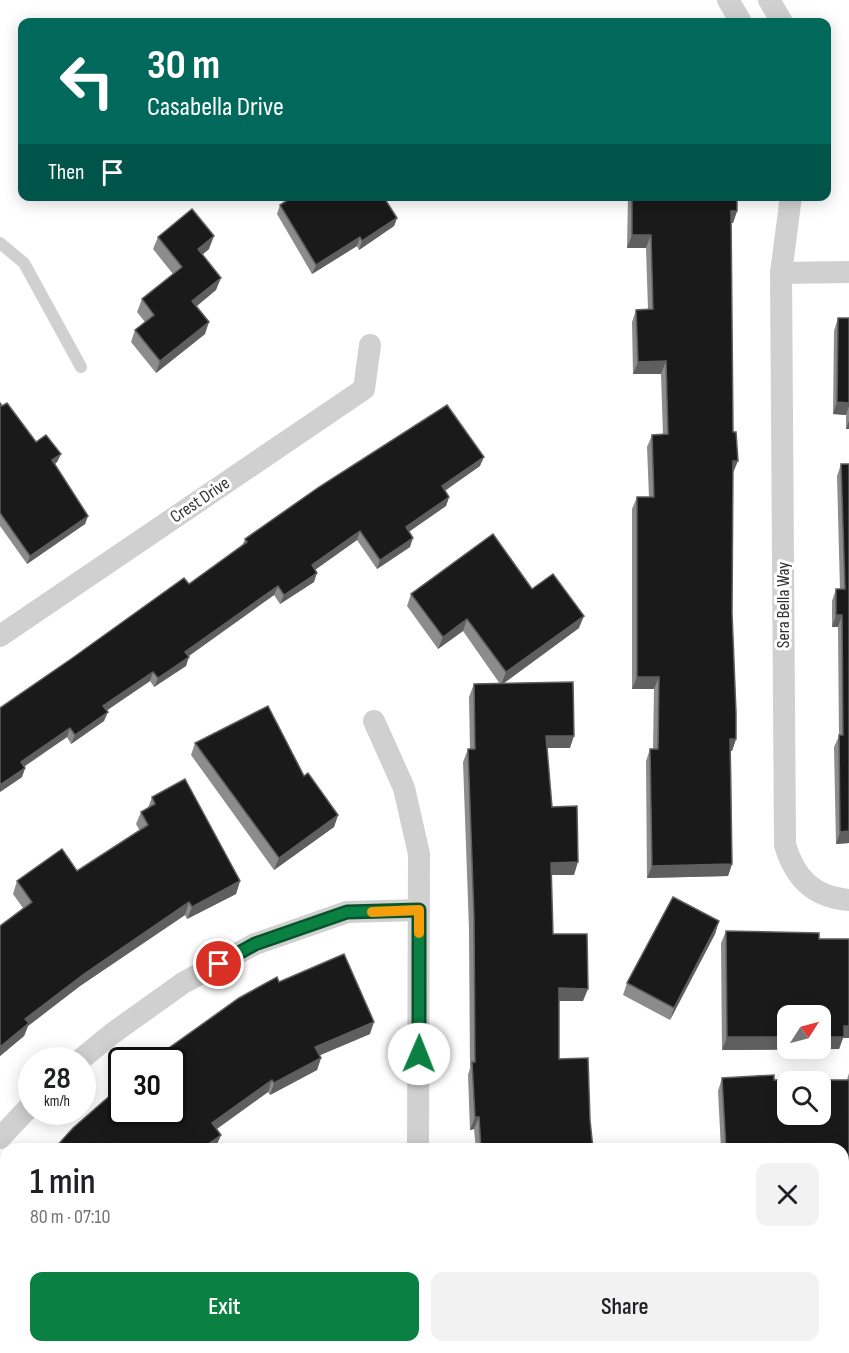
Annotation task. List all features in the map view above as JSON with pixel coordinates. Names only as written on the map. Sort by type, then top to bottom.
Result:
[{"type":"street","points":[[728,0],[739,18]]},
{"type":"street","points":[[769,0],[780,18]]},
{"type":"street","name":"Sera Bella Way","points":[[790,201],[781,273],[785,844],[795,871],[803,883],[824,895],[849,900]]},
{"type":"street","points":[[781,273],[849,272]]},
{"type":"street","name":"Crest Drive","points":[[0,635],[364,389],[370,345]]},
{"type":"street","points":[[374,721],[406,799],[419,854],[418,1143]]},
{"type":"street","points":[[96,1047],[183,983],[255,944],[347,912],[419,910]]},
{"type":"street","points":[[0,1138],[18,1119]]},
{"type":"lane","points":[[0,243],[24,263],[81,367]]},
{"type":"building","points":[[286,201],[386,201],[397,218],[362,241],[360,237],[316,265],[280,205]]},
{"type":"building","points":[[632,201],[737,201],[737,211],[731,211],[733,432],[736,432],[738,461],[733,461],[732,613],[736,739],[730,739],[732,864],[652,866],[650,749],[658,749],[659,677],[637,677],[637,497],[654,497],[652,435],[668,434],[666,361],[638,362],[636,310],[653,309],[651,235],[632,235]]},
{"type":"building","points":[[192,209],[214,236],[198,249],[221,278],[192,301],[209,322],[160,361],[135,330],[154,315],[142,299],[182,267],[158,237]]},
{"type":"building","points":[[838,318],[849,318],[849,403],[837,402]]},
{"type":"building","points":[[0,403],[2,406],[7,403],[36,442],[46,435],[61,454],[52,460],[88,516],[30,556],[0,513]]},
{"type":"building","points":[[447,405],[484,457],[442,486],[449,497],[406,527],[413,538],[380,560],[360,531],[312,565],[317,573],[284,595],[278,586],[185,652],[189,657],[158,678],[153,672],[103,706],[108,712],[75,735],[70,728],[21,762],[25,768],[0,785],[0,708],[184,578],[189,584],[247,542],[245,539],[319,487]]},
{"type":"building","points":[[841,464],[849,464],[849,831],[840,832],[839,735],[843,735],[842,615],[836,615],[836,589],[845,589]]},
{"type":"building","points":[[493,534],[532,589],[553,574],[584,616],[506,672],[467,619],[443,637],[411,594]]},
{"type":"building","points":[[573,682],[574,736],[546,736],[552,807],[577,806],[578,862],[551,863],[553,934],[587,934],[588,989],[559,988],[559,1059],[588,1058],[592,1143],[481,1143],[479,1117],[475,1117],[472,1062],[475,1062],[474,917],[468,749],[475,749],[474,684]]},
{"type":"building","points":[[268,706],[304,776],[308,773],[338,815],[279,858],[195,743]]},
{"type":"building","points":[[185,779],[240,881],[192,907],[189,902],[84,974],[25,1019],[29,1023],[0,1047],[0,926],[32,902],[17,881],[62,849],[77,871],[148,825],[141,812],[155,804],[152,797]]},
{"type":"building","points":[[673,897],[719,921],[674,1008],[627,983]]},
{"type":"building","points":[[726,931],[819,933],[819,939],[849,939],[849,1026],[844,1026],[844,1037],[831,1037],[831,1005],[777,1005],[777,1037],[727,1037]]},
{"type":"building","points":[[344,954],[374,1022],[315,1047],[321,1058],[274,1083],[272,1080],[212,1123],[221,1135],[210,1143],[59,1143],[76,1125],[96,1125],[96,1108],[108,1097],[108,1125],[186,1125],[186,1047],[170,1047],[239,998],[277,977],[279,982]]},
{"type":"building","points":[[774,1075],[774,1080],[777,1080],[777,1125],[831,1125],[831,1080],[849,1080],[849,1143],[726,1143],[722,1078]]},
{"type":"slow traffic","points":[[372,912],[419,910],[419,933]]},
{"type":"route","points":[[219,964],[255,944],[347,912],[419,910],[419,1054]]}]
